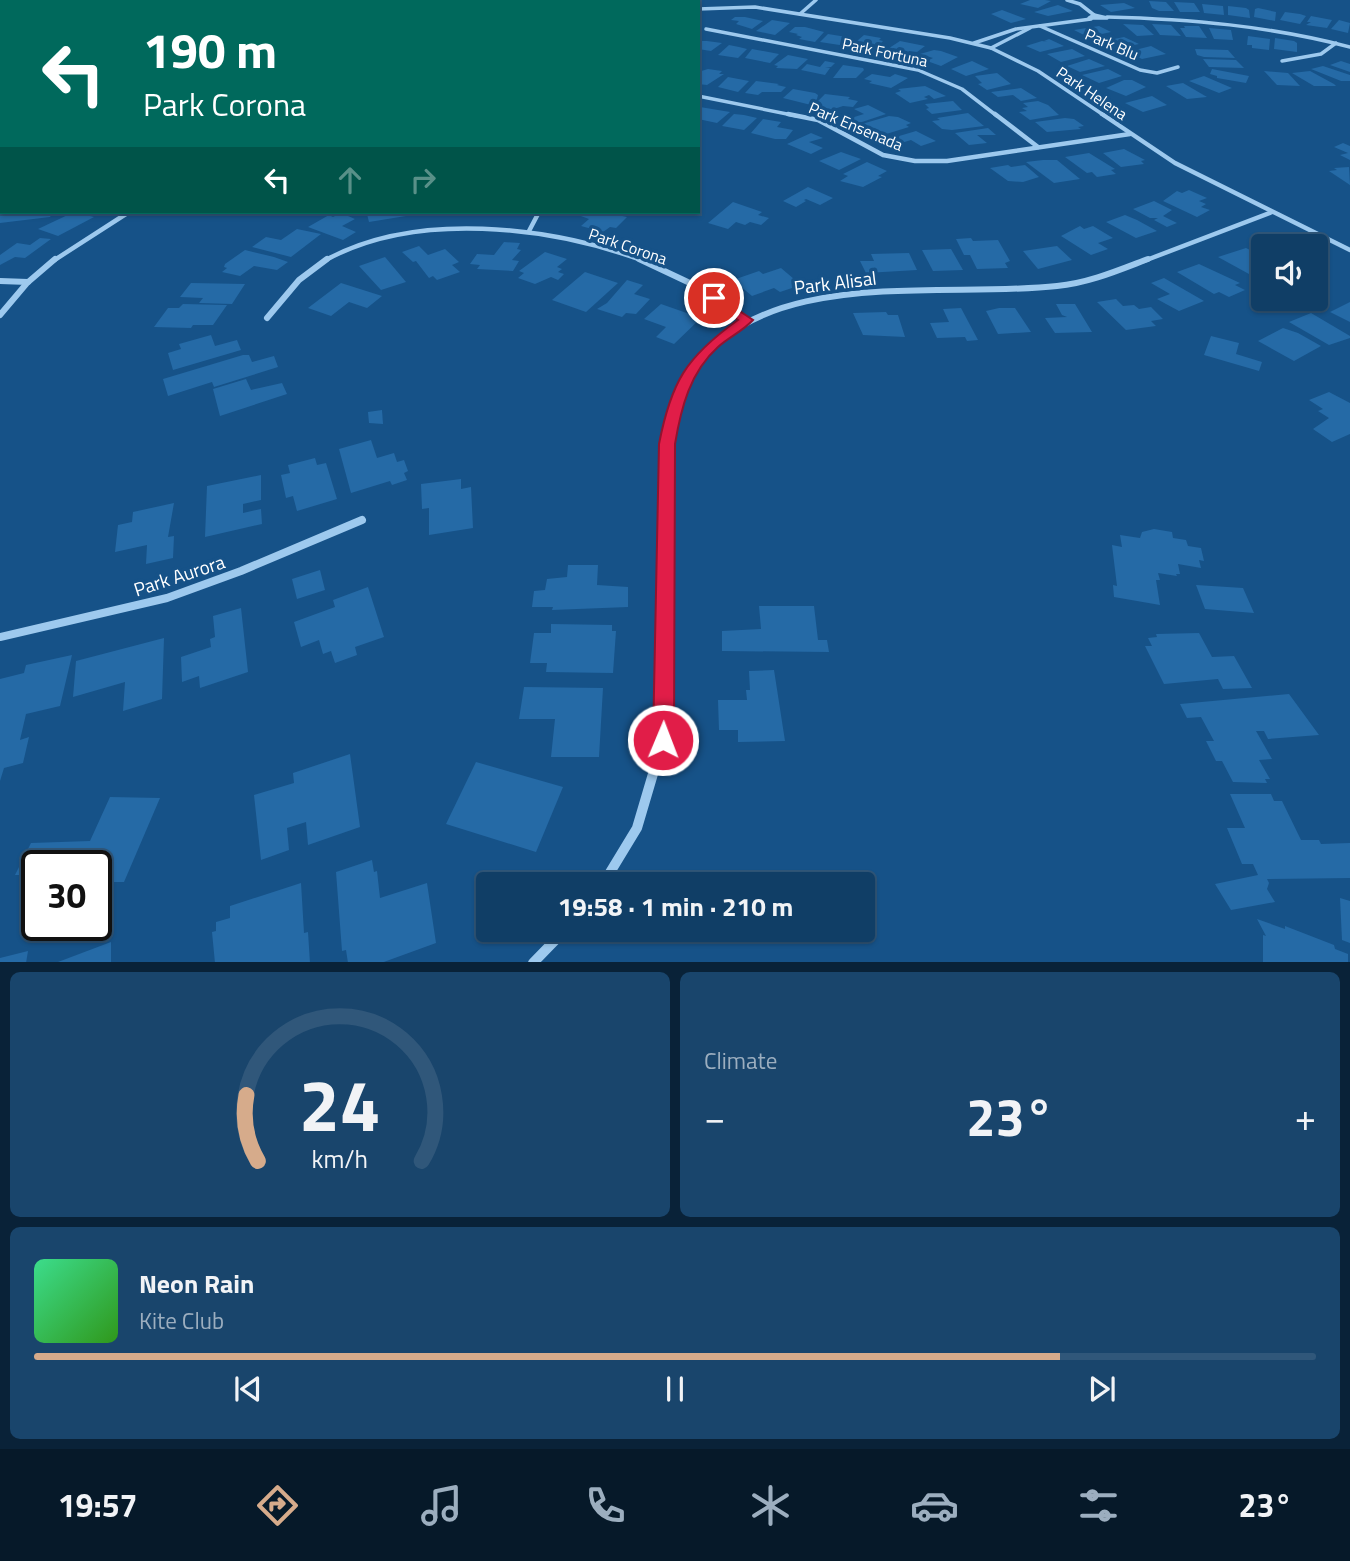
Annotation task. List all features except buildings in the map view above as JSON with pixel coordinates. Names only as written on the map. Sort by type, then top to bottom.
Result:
[{"type":"street","points":[[800,14],[816,0]]},
{"type":"street","points":[[1068,0],[1080,4],[1092,17]]},
{"type":"street","name":"Park Helena","points":[[700,9],[740,6],[800,14],[990,48],[1038,71],[1175,163],[1350,250]]},
{"type":"street","points":[[973,44],[1009,30],[1092,17],[1104,20],[1107,17],[1227,22],[1350,47]]},
{"type":"street","name":"Park Blu","points":[[1040,26],[1140,70],[1157,72],[1178,67]]},
{"type":"street","points":[[990,48],[1031,27]]},
{"type":"street","name":"Park Fortuna","points":[[706,29],[918,70],[962,89],[1038,147]]},
{"type":"street","points":[[1282,61],[1321,54],[1336,43]]},
{"type":"street","name":"Park Ensenada","points":[[700,96],[818,120],[883,155],[898,159],[947,161],[1130,134]]},
{"type":"street","name":"Park Alisal","points":[[610,872],[637,828],[663,740],[667,444],[673,408],[687,375],[712,344],[746,320],[799,302],[848,295],[1055,286],[1091,280],[1272,212]]},
{"type":"street","points":[[0,315],[28,282],[93,233],[126,214]]},
{"type":"street","points":[[528,231],[538,214]]},
{"type":"street","name":"Park Corona","points":[[267,318],[290,289],[324,261],[371,242],[445,229],[491,227],[576,241],[649,264],[683,279],[746,320]]},
{"type":"street","points":[[0,281],[28,282]]},
{"type":"street","name":"Park Aurora","points":[[0,637],[96,617],[167,598],[245,570],[362,520]]},
{"type":"street","points":[[533,962],[553,942]]},
{"type":"path","points":[[504,0],[528,0]]},
{"type":"route","points":[[663,740],[667,444],[673,408],[687,375],[712,344],[746,320],[714,298]]}]
